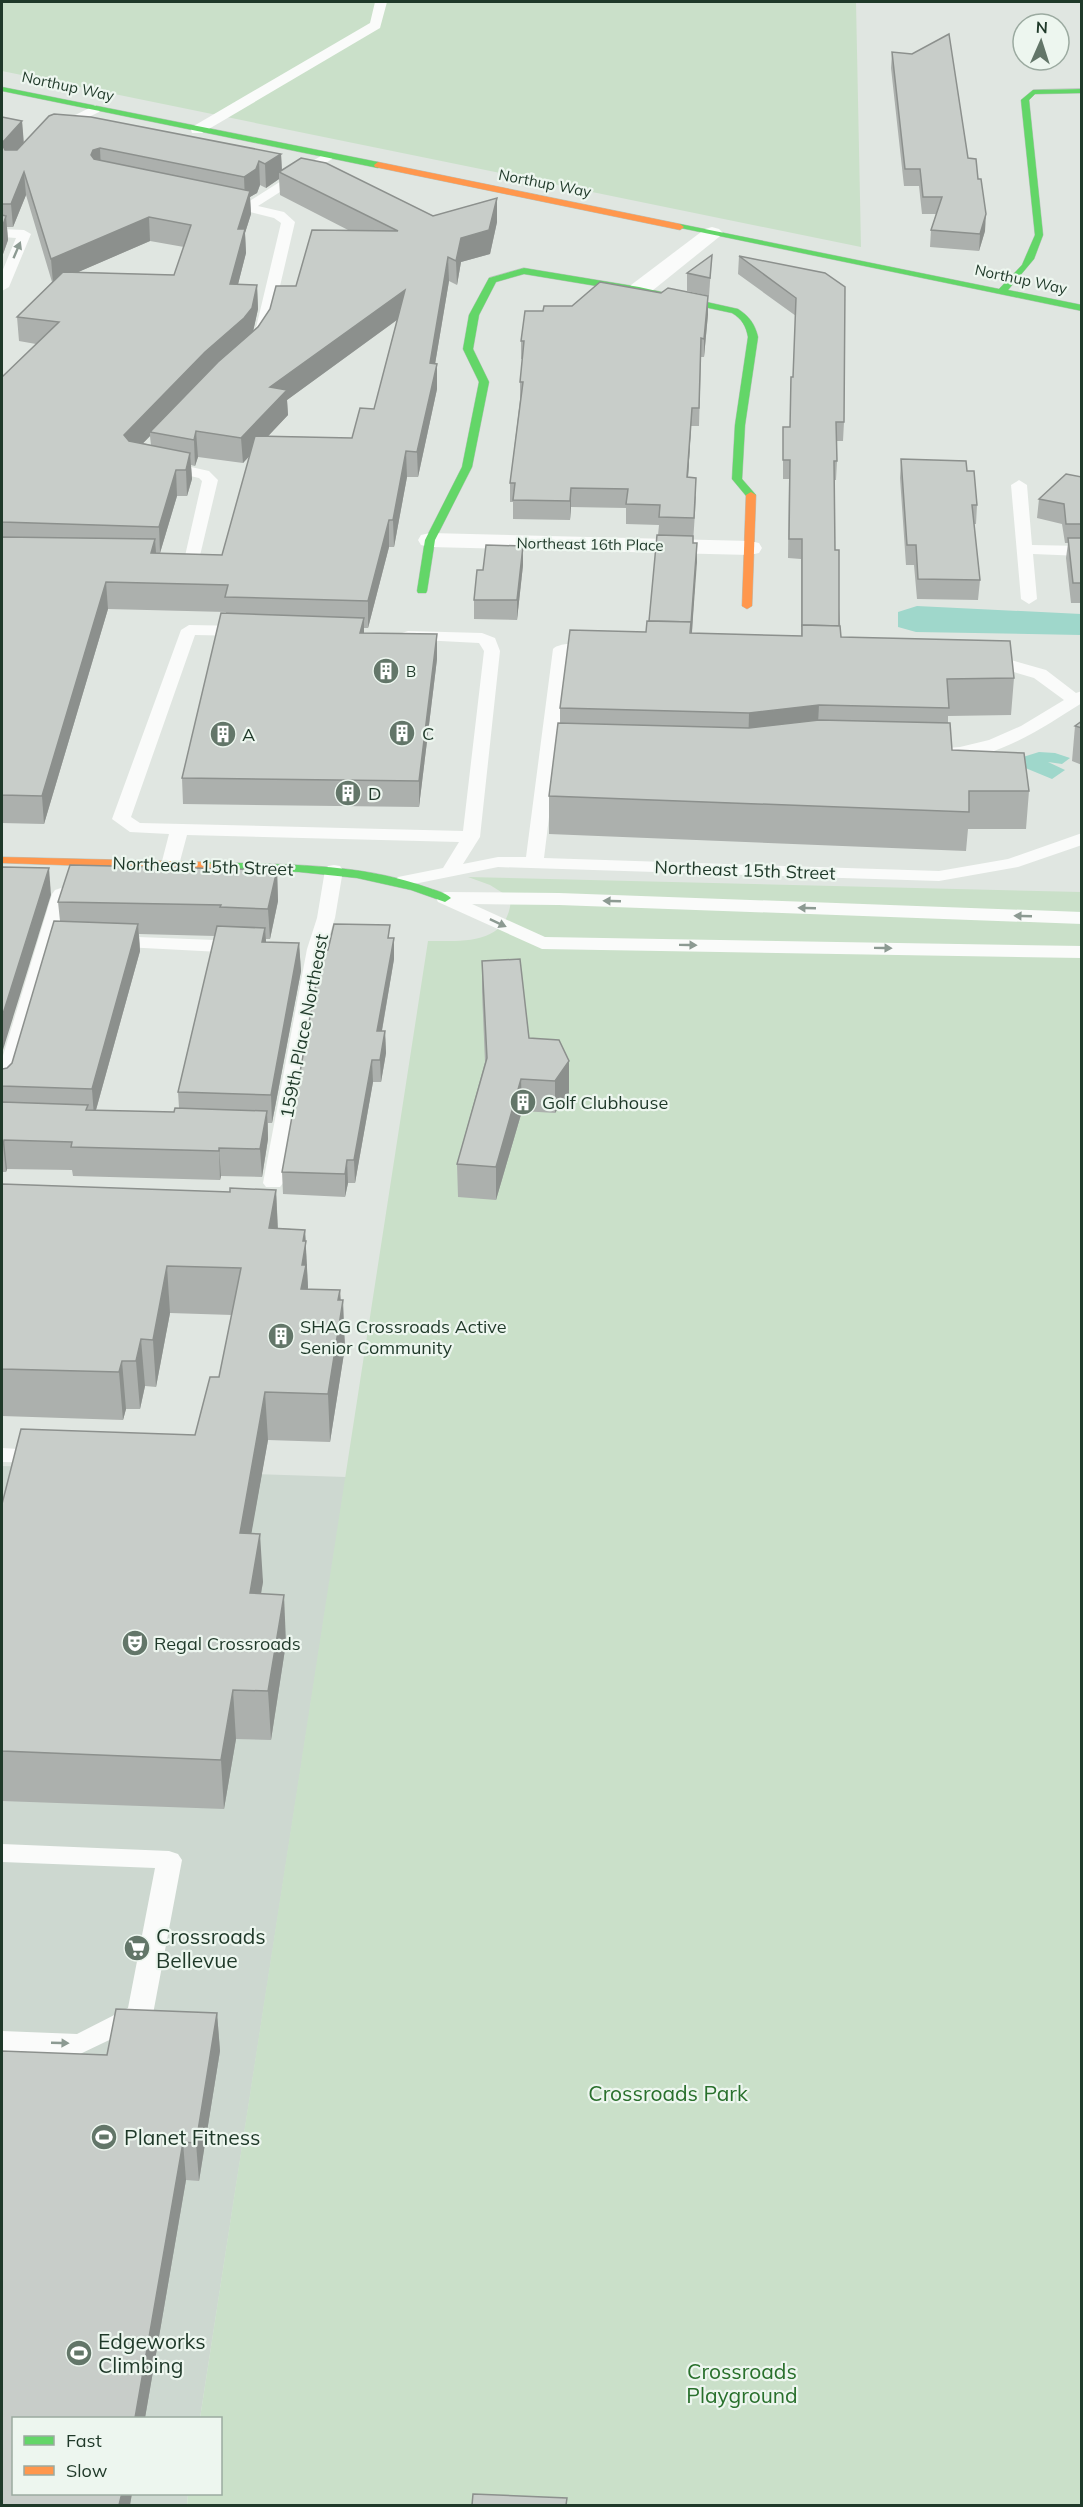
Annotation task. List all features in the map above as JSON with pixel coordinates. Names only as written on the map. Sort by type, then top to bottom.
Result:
[{"type":"street","name":"Northup Way","points":[[2,89],[1082,308]]},
{"type":"street","points":[[1002,291],[1012,283],[1038,246],[1040,235],[1025,100],[1033,92],[1082,91]]},
{"type":"street","points":[[639,290],[712,233]]},
{"type":"street","points":[[422,591],[430,540],[467,467],[484,382],[468,349],[474,315],[492,280],[524,271],[639,290],[735,311],[747,318],[752,325],[753,337],[740,425],[737,479],[752,497],[747,606]]},
{"type":"street","name":"Northeast 16th Place","points":[[430,540],[750,548]]},
{"type":"street","name":"Northeast 15th Street","points":[[2,860],[370,873],[404,881],[445,898]]},
{"type":"lane","points":[[197,130],[376,25],[381,2]]},
{"type":"lane","points":[[44,134],[95,109]]},
{"type":"lane","points":[[244,354],[262,333],[288,222],[279,215],[241,206],[327,156]]},
{"type":"lane","points":[[2,233],[24,234],[2,287]]},
{"type":"lane","points":[[146,462],[204,474],[210,480],[192,561],[156,560]]},
{"type":"lane","points":[[1019,484],[1029,599]]},
{"type":"lane","points":[[1024,549],[1082,551]]},
{"type":"lane","points":[[267,632],[189,630],[121,819],[136,828],[471,837]]},
{"type":"lane","points":[[387,635],[482,638],[489,642],[492,651],[471,837],[449,872]]},
{"type":"lane","points":[[534,863],[561,649],[608,650]]},
{"type":"lane","points":[[921,752],[958,753],[1011,740],[1078,698],[1040,674],[990,658],[966,657]]},
{"type":"lane","points":[[547,753],[570,753]]},
{"type":"lane","points":[[170,865],[179,830]]},
{"type":"lane","name":"Northeast 15th Street","points":[[404,881],[498,862],[939,876],[990,869],[1081,839]]},
{"type":"lane","name":"159th Place Northeast","points":[[273,1183],[316,949],[326,918],[334,870]]},
{"type":"lane","points":[[2,1090],[60,894]]},
{"type":"lane","points":[[445,898],[559,899],[1082,918]]},
{"type":"lane","points":[[445,898],[542,943],[1082,952]]},
{"type":"lane","points":[[48,940],[71,941]]},
{"type":"lane","points":[[95,942],[258,947]]},
{"type":"lane","points":[[292,949],[316,949]]},
{"type":"lane","points":[[259,1130],[283,1131]]},
{"type":"lane","points":[[2,1455],[70,1457]]},
{"type":"lane","points":[[2,1853],[169,1860],[140,2014],[80,2044],[2,2041]]},
{"type":"shaded area","name":"Crossroads Bellevue","points":[[2,1466],[346,1477],[200,2417],[12,2417],[12,2495],[188,2495],[187,2505],[2,2506]]},
{"type":"green space","points":[[2,2],[856,2],[861,247],[2,71]]},
{"type":"green space","name":"Crossroads Park","points":[[468,877],[1081,892],[1081,2505],[187,2506],[188,2495],[222,2495],[222,2417],[200,2417],[428,941],[469,940],[493,932],[502,925],[508,913],[511,898],[490,885]]},
{"type":"water","points":[[917,606],[1081,614],[1081,635],[916,632],[898,627],[898,612]]},
{"type":"water","points":[[1039,752],[1055,753],[1070,758],[1062,764],[1048,762],[1065,770],[1052,779],[1023,767],[1023,757]]},
{"type":"building","points":[[949,34],[968,158],[976,159],[978,179],[981,179],[986,214],[980,234],[931,230],[942,197],[923,197],[920,169],[905,169],[892,52],[912,54]]},
{"type":"building","points":[[54,114],[91,117],[281,154],[265,164],[259,161],[256,169],[244,177],[100,148],[93,150],[91,155],[94,159],[250,191],[238,229],[245,229],[230,284],[257,285],[252,308],[244,318],[205,352],[124,435],[129,441],[190,453],[186,470],[176,470],[159,527],[2,522],[2,377],[59,322],[17,317],[63,272],[174,275],[191,225],[149,217],[51,259],[24,172],[11,204],[2,204],[2,144],[5,150],[17,150],[49,116]]},
{"type":"building","points":[[2,117],[22,121],[2,143]]},
{"type":"building","points":[[301,158],[326,163],[433,216],[497,198],[489,230],[461,238],[456,261],[448,257],[430,363],[437,364],[417,452],[406,451],[393,520],[389,520],[368,601],[225,597],[228,585],[106,582],[42,796],[2,795],[2,537],[155,539],[151,553],[222,555],[255,436],[352,438],[360,408],[374,409],[405,290],[270,387],[287,390],[241,438],[196,431],[194,440],[150,432],[218,362],[258,327],[270,309],[276,286],[296,286],[312,230],[398,231],[279,172]]},
{"type":"building","points":[[2,215],[6,216],[2,228]]},
{"type":"building","points":[[712,255],[710,278],[687,273]]},
{"type":"building","points":[[739,256],[825,273],[845,287],[844,422],[836,422],[837,461],[834,461],[835,550],[839,550],[839,626],[802,625],[802,539],[789,539],[790,460],[783,460],[783,427],[790,427],[796,298]]},
{"type":"building","points":[[600,282],[661,293],[668,288],[708,296],[704,339],[701,338],[699,408],[692,408],[687,477],[696,478],[694,518],[659,517],[660,505],[626,504],[628,489],[571,488],[570,501],[513,500],[515,483],[510,483],[523,382],[520,382],[524,341],[521,341],[525,311],[543,311],[544,306],[572,306]]},
{"type":"building","points":[[901,459],[966,461],[967,471],[974,471],[977,505],[972,505],[980,580],[918,579],[916,545],[907,545]]},
{"type":"building","points":[[1066,474],[1082,477],[1082,524],[1066,524],[1064,504],[1039,499]]},
{"type":"building","points":[[657,535],[693,536],[693,543],[697,543],[691,624],[691,622],[649,621]]},
{"type":"building","points":[[1068,538],[1082,538],[1082,583],[1073,583]]},
{"type":"building","points":[[486,545],[523,546],[517,600],[474,600],[477,570],[483,570]]},
{"type":"building","points":[[221,613],[364,618],[360,633],[437,634],[419,781],[182,778]]},
{"type":"building","points":[[647,621],[691,622],[690,633],[802,636],[802,625],[840,626],[841,637],[1010,641],[1014,678],[947,679],[949,708],[819,705],[749,713],[560,708],[570,630],[646,632]]},
{"type":"building","points":[[819,720],[950,723],[952,750],[1024,753],[1029,791],[969,791],[969,812],[549,796],[558,723],[749,728]]},
{"type":"building","points":[[1082,721],[1082,728],[1075,726]]},
{"type":"building","points":[[70,865],[277,870],[268,909],[220,907],[221,905],[58,902]]},
{"type":"building","points":[[2,867],[49,868],[2,1017]]},
{"type":"building","points":[[54,921],[138,924],[92,1089],[2,1086],[2,1069],[12,1063]]},
{"type":"building","points":[[334,924],[390,925],[388,938],[394,938],[377,1031],[385,1031],[380,1060],[372,1060],[354,1160],[347,1160],[345,1174],[282,1172],[322,950],[328,950]]},
{"type":"building","points":[[217,926],[265,928],[262,942],[299,943],[271,1095],[178,1092]]},
{"type":"building","name":"Golf Clubhouse","points":[[520,959],[529,1038],[559,1040],[569,1061],[555,1081],[521,1079],[496,1167],[457,1164],[487,1058],[482,961]]},
{"type":"building","points":[[2,1102],[88,1105],[86,1110],[174,1112],[175,1108],[267,1111],[260,1149],[219,1148],[219,1151],[71,1147],[72,1142],[4,1140],[2,1144]]},
{"type":"building","points":[[2,1184],[230,1192],[230,1188],[276,1190],[269,1228],[305,1230],[303,1241],[306,1241],[302,1265],[306,1265],[301,1289],[340,1290],[338,1300],[343,1300],[328,1394],[265,1392],[240,1533],[260,1534],[250,1593],[284,1595],[268,1691],[233,1690],[221,1760],[2,1751],[2,1504],[21,1429],[195,1435],[210,1377],[219,1377],[241,1268],[167,1266],[153,1340],[141,1339],[136,1361],[122,1361],[119,1372],[2,1369]]},
{"type":"building","points":[[116,2009],[217,2013],[196,2143],[183,2142],[135,2417],[12,2417],[12,2495],[122,2495],[119,2505],[2,2505],[2,2051],[107,2055]]},
{"type":"building","points":[[473,2494],[567,2498],[566,2505],[472,2505]]},
{"type":"traffic: fast","points":[[2,89],[378,165]]},
{"type":"traffic: fast","points":[[1002,291],[1025,266],[1034,252],[1039,235],[1025,100],[1033,92],[1082,91]]},
{"type":"traffic: fast","points":[[680,227],[1082,308]]},
{"type":"traffic: fast","points":[[422,591],[430,540],[467,467],[484,382],[468,349],[474,315],[492,280],[524,271],[639,290],[735,311],[742,316],[751,328],[753,337],[740,425],[737,479],[751,495]]},
{"type":"traffic: fast","points":[[208,866],[299,869],[357,874],[386,879],[445,898]]},
{"type":"traffic: slow","points":[[378,165],[680,227]]},
{"type":"traffic: slow","points":[[747,606],[751,495]]},
{"type":"traffic: slow","points":[[2,860],[208,866]]},
{"type":"place","name":"B","points":[[386,671]]},
{"type":"place","name":"C","points":[[402,733]]},
{"type":"place","name":"A","points":[[223,734]]},
{"type":"place","name":"D","points":[[348,793]]},
{"type":"place","name":"Golf Clubhouse","points":[[523,1102]]},
{"type":"place","name":"SHAG Crossroads Active Senior Community","points":[[281,1336]]},
{"type":"place","name":"Regal Crossroads","points":[[135,1643]]},
{"type":"place","name":"Crossroads Bellevue","points":[[137,1948]]},
{"type":"place","name":"Planet Fitness","points":[[104,2137]]},
{"type":"place","name":"Edgeworks Climbing","points":[[79,2353]]},
{"type":"park label","name":"Crossroads Playground","points":[[742,2383]]}]
